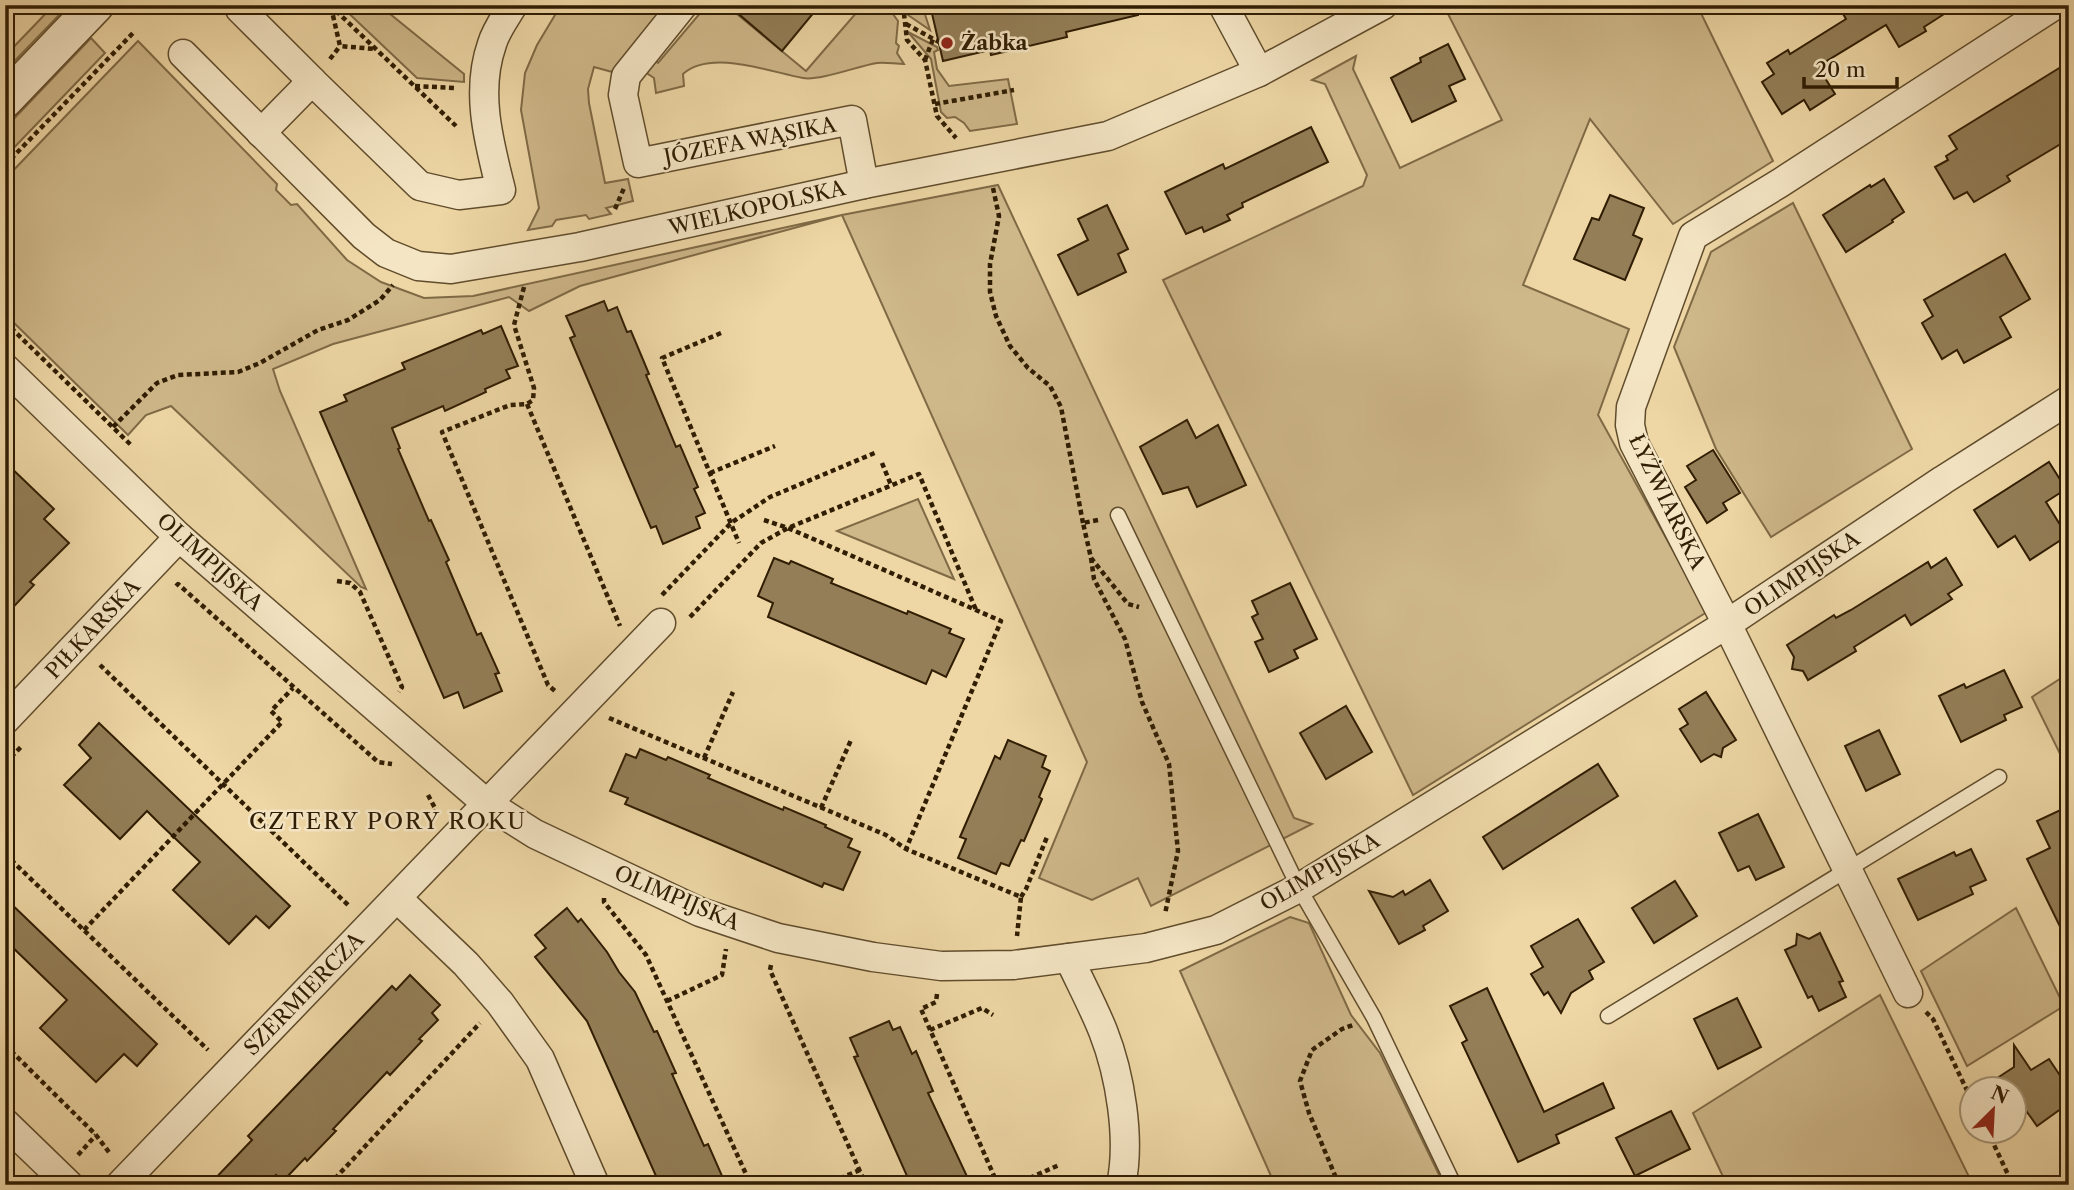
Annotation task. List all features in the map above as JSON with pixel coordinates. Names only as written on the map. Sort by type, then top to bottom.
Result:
[{"type":"street","points":[[5,100],[96,5]]},
{"type":"street","points":[[240,9],[420,186],[458,195],[501,190],[486,129],[483,75],[492,41],[513,5]]},
{"type":"street","name":"JÓZEFA WĄSIKA","points":[[683,5],[626,76],[623,95],[638,163],[852,121],[864,184]]},
{"type":"street","points":[[1223,5],[1259,72]]},
{"type":"street","name":"WIELKOPOLSKA","points":[[183,54],[364,236],[386,253],[418,266],[451,269],[580,247],[864,184],[1108,136],[1259,72],[1383,5]]},
{"type":"street","name":"ŁYŻWIARSKA","points":[[1908,993],[1727,624],[1634,443],[1630,425],[1631,407],[1693,236],[2055,5]]},
{"type":"street","points":[[261,133],[312,80]]},
{"type":"street","name":"OLIMPIJSKA","points":[[5,369],[179,537],[486,803],[535,834],[700,912],[778,938],[873,957],[941,966],[1014,965],[1146,948],[1216,930],[1299,888],[1727,624],[1943,480],[2069,400]]},
{"type":"street","name":"PIŁKARSKA","points":[[5,720],[179,537]]},
{"type":"street","points":[[486,803],[641,644],[658,613]]},
{"type":"street","name":"SZERMIERCZA","points":[[124,1180],[486,803]]},
{"type":"street","points":[[397,898],[466,964],[500,1003],[540,1059],[596,1185]]},
{"type":"street","points":[[1069,958],[1103,1032],[1117,1079],[1124,1134],[1121,1185]]},
{"type":"street","points":[[5,1123],[69,1185]]},
{"type":"lane","points":[[1118,515],[1299,888],[1374,1018],[1454,1185]]},
{"type":"lane","points":[[1608,1016],[1999,777]]},
{"type":"path","points":[[903,5],[907,40],[925,60],[937,116],[951,131]]},
{"type":"path","points":[[331,6],[458,128]]},
{"type":"path","points":[[331,6],[340,46],[375,49]]},
{"type":"path","points":[[905,23],[939,42]]},
{"type":"path","points":[[5,165],[134,32]]},
{"type":"path","points":[[925,60],[933,38]]},
{"type":"path","points":[[414,86],[466,89]]},
{"type":"path","points":[[935,104],[1014,90]]},
{"type":"path","points":[[991,180],[999,216],[990,264],[990,292],[996,316],[1010,346],[1027,368],[1050,386],[1061,407],[1094,579],[1125,639],[1142,702],[1169,764],[1178,851],[1166,913],[1144,925],[1146,948]]},
{"type":"path","points":[[528,279],[518,304],[514,325],[534,388],[533,400],[527,404],[509,405],[442,432],[548,685],[564,699],[893,839],[906,849],[1021,897]]},
{"type":"path","points":[[113,427],[157,383],[178,375],[238,372],[260,363],[318,330],[348,320],[380,300],[398,280]]},
{"type":"path","points":[[721,333],[662,358],[739,543]]},
{"type":"path","points":[[527,404],[617,622],[641,644]]},
{"type":"path","points":[[710,473],[775,446]]},
{"type":"path","points":[[658,613],[731,523],[770,497],[877,452]]},
{"type":"path","points":[[882,463],[891,485]]},
{"type":"path","points":[[689,617],[761,543],[788,528],[919,474],[975,610]]},
{"type":"path","points":[[1083,523],[1118,515]]},
{"type":"path","points":[[764,520],[1001,621],[906,849]]},
{"type":"path","points":[[1091,558],[1128,604],[1167,616]]},
{"type":"path","points":[[337,581],[350,583],[360,592],[402,687],[394,702]]},
{"type":"path","points":[[171,590],[178,584],[378,762],[391,763],[401,772]]},
{"type":"path","points":[[91,674],[109,655]]},
{"type":"path","points":[[100,665],[348,905]]},
{"type":"path","points":[[85,930],[282,722],[271,711],[293,688]]},
{"type":"path","points":[[704,758],[733,692]]},
{"type":"path","points":[[5,763],[29,738]]},
{"type":"path","points":[[821,808],[851,740]]},
{"type":"path","points":[[421,789],[431,798],[436,810],[427,824]]},
{"type":"path","points":[[1029,938],[1016,939],[1021,897],[1048,837]]},
{"type":"path","points":[[5,854],[208,1050]]},
{"type":"path","points":[[605,894],[604,902],[646,955],[751,1185]]},
{"type":"path","points":[[339,914],[357,895]]},
{"type":"path","points":[[667,1001],[722,975],[726,948]]},
{"type":"path","points":[[772,964],[770,970],[866,1185]]},
{"type":"path","points":[[1908,993],[1933,1019],[1959,1074]]},
{"type":"path","points":[[933,1003],[921,1009],[998,1185]]},
{"type":"path","points":[[930,1030],[982,1008],[993,1015]]},
{"type":"path","points":[[329,1185],[488,1015]]},
{"type":"path","points":[[1339,1185],[1309,1113],[1300,1081],[1312,1050],[1342,1029],[1374,1018]]},
{"type":"path","points":[[199,1059],[216,1041]]},
{"type":"path","points":[[5,1045],[96,1135],[110,1153],[124,1180]]},
{"type":"path","points":[[110,1153],[119,1144]]},
{"type":"path","points":[[1994,1144],[2013,1185]]},
{"type":"path","points":[[1015,1185],[1059,1165]]},
{"type":"path","points":[[824,1185],[860,1170]]},
{"type":"shaded area","points":[[340,5],[379,5],[464,74],[464,82],[417,78]]},
{"type":"shaded area","points":[[561,5],[647,5],[659,16],[616,73],[594,67],[588,89],[605,183],[628,179],[633,201],[606,208],[611,214],[589,219],[586,215],[556,220],[552,226],[528,230],[539,208],[521,110],[525,73],[537,45]]},
{"type":"shaded area","points":[[707,5],[726,5],[806,71],[863,5],[887,6],[898,21],[897,53],[904,64],[877,63],[829,75],[803,78],[741,64],[709,63],[683,74],[684,86],[656,93],[654,78],[645,72],[654,60],[658,63]]},
{"type":"shaded area","points":[[908,5],[922,5],[930,30],[908,15]]},
{"type":"shaded area","points":[[1456,5],[1697,5],[1773,161],[1673,224],[1590,119],[1523,285],[1629,329],[1598,415],[1707,612],[1413,795],[1163,280],[1363,186],[1367,175],[1325,84],[1312,80],[1356,56],[1353,69],[1400,168],[1502,120],[1446,10]]},
{"type":"shaded area","points":[[52,7],[63,11],[5,71],[5,56]]},
{"type":"shaded area","points":[[908,32],[937,47],[938,50],[934,52],[937,69],[949,86],[1008,79],[1017,124],[970,131],[955,117],[947,118],[941,112],[931,59]]},
{"type":"shaded area","points":[[91,38],[105,53],[5,157],[5,128]]},
{"type":"shaded area","points":[[138,41],[277,184],[276,190],[291,205],[297,204],[347,260],[381,282],[424,298],[473,296],[842,215],[580,286],[529,311],[509,297],[333,344],[273,369],[280,391],[366,589],[171,406],[146,415],[128,435],[5,314],[5,179]]},
{"type":"shaded area","points":[[998,185],[1294,818],[1312,824],[1151,906],[1138,878],[1092,900],[1039,878],[1087,762],[842,215]]},
{"type":"shaded area","points":[[1793,203],[1912,449],[1771,537],[1716,449],[1674,347],[1711,252]]},
{"type":"shaded area","points":[[918,499],[954,579],[837,531]]},
{"type":"shaded area","points":[[2069,673],[2069,772],[2032,697]]},
{"type":"shaded area","points":[[2016,908],[2064,1006],[1967,1066],[1921,971]]},
{"type":"shaded area","points":[[1290,917],[1309,923],[1351,1015],[1380,1053],[1444,1185],[1275,1185],[1180,971]]},
{"type":"shaded area","points":[[1880,995],[1973,1185],[1848,1185],[1845,1178],[1834,1185],[1727,1185],[1693,1113]]},
{"type":"building","points":[[728,5],[820,5],[782,51]]},
{"type":"building","points":[[930,5],[1137,5],[1138,15],[1066,32],[1067,37],[991,55],[990,50],[943,61]]},
{"type":"building","points":[[1838,5],[1958,5],[1924,27],[1926,31],[1899,47],[1886,25],[1822,64],[1824,68],[1820,70],[1835,94],[1810,110],[1804,100],[1782,114],[1762,82],[1774,74],[1767,63],[1788,50],[1790,54],[1846,19]]},
{"type":"building","points":[[1448,44],[1465,79],[1449,86],[1456,101],[1412,122],[1391,78],[1421,62],[1420,58]]},
{"type":"building","points":[[2069,62],[2069,139],[2007,176],[2010,181],[1974,202],[1967,192],[1954,199],[1935,167],[1948,160],[1946,156],[1957,149],[1949,136]]},
{"type":"building","points":[[1311,127],[1328,162],[1242,203],[1243,207],[1227,215],[1230,220],[1204,232],[1202,227],[1186,234],[1165,192],[1223,164],[1225,169]]},
{"type":"building","points":[[1884,179],[1904,212],[1846,252],[1823,215]]},
{"type":"building","points":[[1610,195],[1644,208],[1633,235],[1642,239],[1625,280],[1574,259],[1592,218],[1599,220]]},
{"type":"building","points":[[1107,205],[1128,249],[1118,254],[1126,272],[1078,295],[1058,255],[1088,240],[1078,219]]},
{"type":"building","points":[[2005,254],[2030,299],[2000,317],[2011,337],[1964,363],[1957,350],[1942,359],[1922,323],[1933,316],[1924,300]]},
{"type":"building","points":[[604,301],[608,311],[617,307],[627,332],[631,331],[676,447],[680,445],[698,487],[694,489],[705,513],[696,517],[700,528],[663,544],[656,526],[651,528],[570,338],[575,336],[566,316]]},
{"type":"building","points":[[501,326],[518,366],[506,370],[510,378],[445,411],[443,406],[392,428],[400,448],[398,449],[429,521],[431,520],[449,560],[446,562],[477,635],[481,633],[499,673],[495,674],[502,691],[464,708],[458,692],[444,698],[320,412],[347,401],[344,395],[405,369],[402,363],[481,330],[483,334]]},
{"type":"building","points":[[1187,420],[1196,438],[1218,425],[1246,485],[1197,507],[1188,487],[1163,494],[1140,447]]},
{"type":"building","points":[[1713,450],[1740,493],[1723,503],[1727,510],[1707,523],[1685,487],[1696,480],[1687,466]]},
{"type":"building","points":[[5,462],[54,509],[44,519],[69,543],[30,582],[34,585],[5,616]]},
{"type":"building","points":[[2049,462],[2066,489],[2046,502],[2067,536],[2030,560],[2015,536],[1998,547],[1974,510]]},
{"type":"building","points":[[774,558],[789,564],[791,561],[833,579],[831,583],[951,629],[949,633],[964,639],[946,677],[932,670],[926,684],[768,617],[773,603],[758,596]]},
{"type":"building","points":[[1946,558],[1962,585],[1948,594],[1952,599],[1911,625],[1905,615],[1854,647],[1856,651],[1808,680],[1803,671],[1792,669],[1794,657],[1787,645],[1834,615],[1836,618],[1851,610],[1928,562],[1931,568]]},
{"type":"building","points":[[1290,583],[1317,639],[1294,650],[1298,658],[1269,672],[1255,642],[1263,639],[1252,617],[1258,614],[1252,601]]},
{"type":"building","points":[[2004,670],[2022,707],[2004,715],[2006,720],[1961,742],[1939,696],[1964,684],[1966,688]]},
{"type":"building","points":[[1706,692],[1736,740],[1723,748],[1721,757],[1714,754],[1701,762],[1680,729],[1688,724],[1679,709]]},
{"type":"building","points":[[1346,706],[1372,752],[1326,779],[1300,733]]},
{"type":"building","points":[[99,723],[290,906],[269,928],[256,916],[229,944],[173,890],[200,862],[147,811],[120,839],[64,785],[91,758],[79,745]]},
{"type":"building","points":[[1879,730],[1900,774],[1866,791],[1845,746]]},
{"type":"building","points":[[1008,740],[1046,756],[1042,767],[1050,771],[1039,797],[1042,799],[1024,841],[1021,840],[1009,866],[1001,863],[996,874],[958,858],[966,839],[960,837],[995,756],[1000,759]]},
{"type":"building","points":[[640,749],[666,760],[668,757],[710,775],[708,778],[783,810],[784,807],[852,839],[848,847],[860,852],[843,890],[824,883],[822,887],[625,804],[628,798],[610,791],[626,754],[636,758]]},
{"type":"building","points":[[1598,764],[1618,796],[1503,869],[1483,837]]},
{"type":"building","points":[[2069,806],[2069,945],[2027,859],[2050,848],[2037,821]]},
{"type":"building","points":[[1758,814],[1784,867],[1756,880],[1749,866],[1738,871],[1719,833]]},
{"type":"building","points":[[1971,849],[1986,880],[1970,887],[1973,894],[1918,920],[1898,879],[1954,852],[1956,856]]},
{"type":"building","points":[[1430,880],[1448,911],[1423,926],[1425,930],[1399,944],[1369,891],[1393,897],[1403,891],[1405,895]]},
{"type":"building","points":[[1675,881],[1697,916],[1654,943],[1632,908]]},
{"type":"building","points":[[5,898],[157,1044],[137,1066],[124,1054],[96,1082],[40,1028],[67,1000],[5,940]]},
{"type":"building","points":[[567,908],[578,922],[581,919],[635,992],[676,1073],[672,1074],[704,1146],[708,1144],[726,1185],[660,1185],[587,1021],[535,957],[546,948],[535,935]]},
{"type":"building","points":[[1578,919],[1604,962],[1589,971],[1593,979],[1571,993],[1561,1013],[1548,992],[1544,995],[1531,974],[1543,967],[1531,946]]},
{"type":"building","points":[[1820,933],[1843,981],[1839,982],[1846,997],[1819,1011],[1812,996],[1808,998],[1785,950],[1796,945],[1797,934],[1809,939]]},
{"type":"building","points":[[410,975],[440,1005],[432,1013],[438,1020],[390,1075],[387,1072],[333,1129],[336,1131],[283,1181],[276,1175],[267,1185],[209,1185],[252,1140],[248,1136],[392,986],[396,990]]},
{"type":"building","points":[[1487,988],[1544,1112],[1603,1083],[1614,1108],[1556,1135],[1559,1143],[1518,1162],[1462,1043],[1467,1040],[1450,1006]]},
{"type":"building","points":[[1737,998],[1761,1047],[1718,1069],[1694,1019]]},
{"type":"building","points":[[889,1021],[893,1030],[900,1027],[912,1054],[916,1051],[933,1091],[928,1093],[971,1185],[911,1185],[854,1057],[858,1056],[850,1038]]},
{"type":"building","points":[[2014,1045],[2031,1070],[2049,1059],[2069,1089],[2069,1103],[2037,1126],[2028,1113],[2028,1074],[2003,1074],[2014,1067]]},
{"type":"building","points":[[1671,1111],[1690,1149],[1635,1176],[1616,1138]]},
{"type":"place","name":"Żabka","points":[[947,43]]},
{"type":"district","name":"CZTERY PORY ROKU","points":[[388,821]]}]
